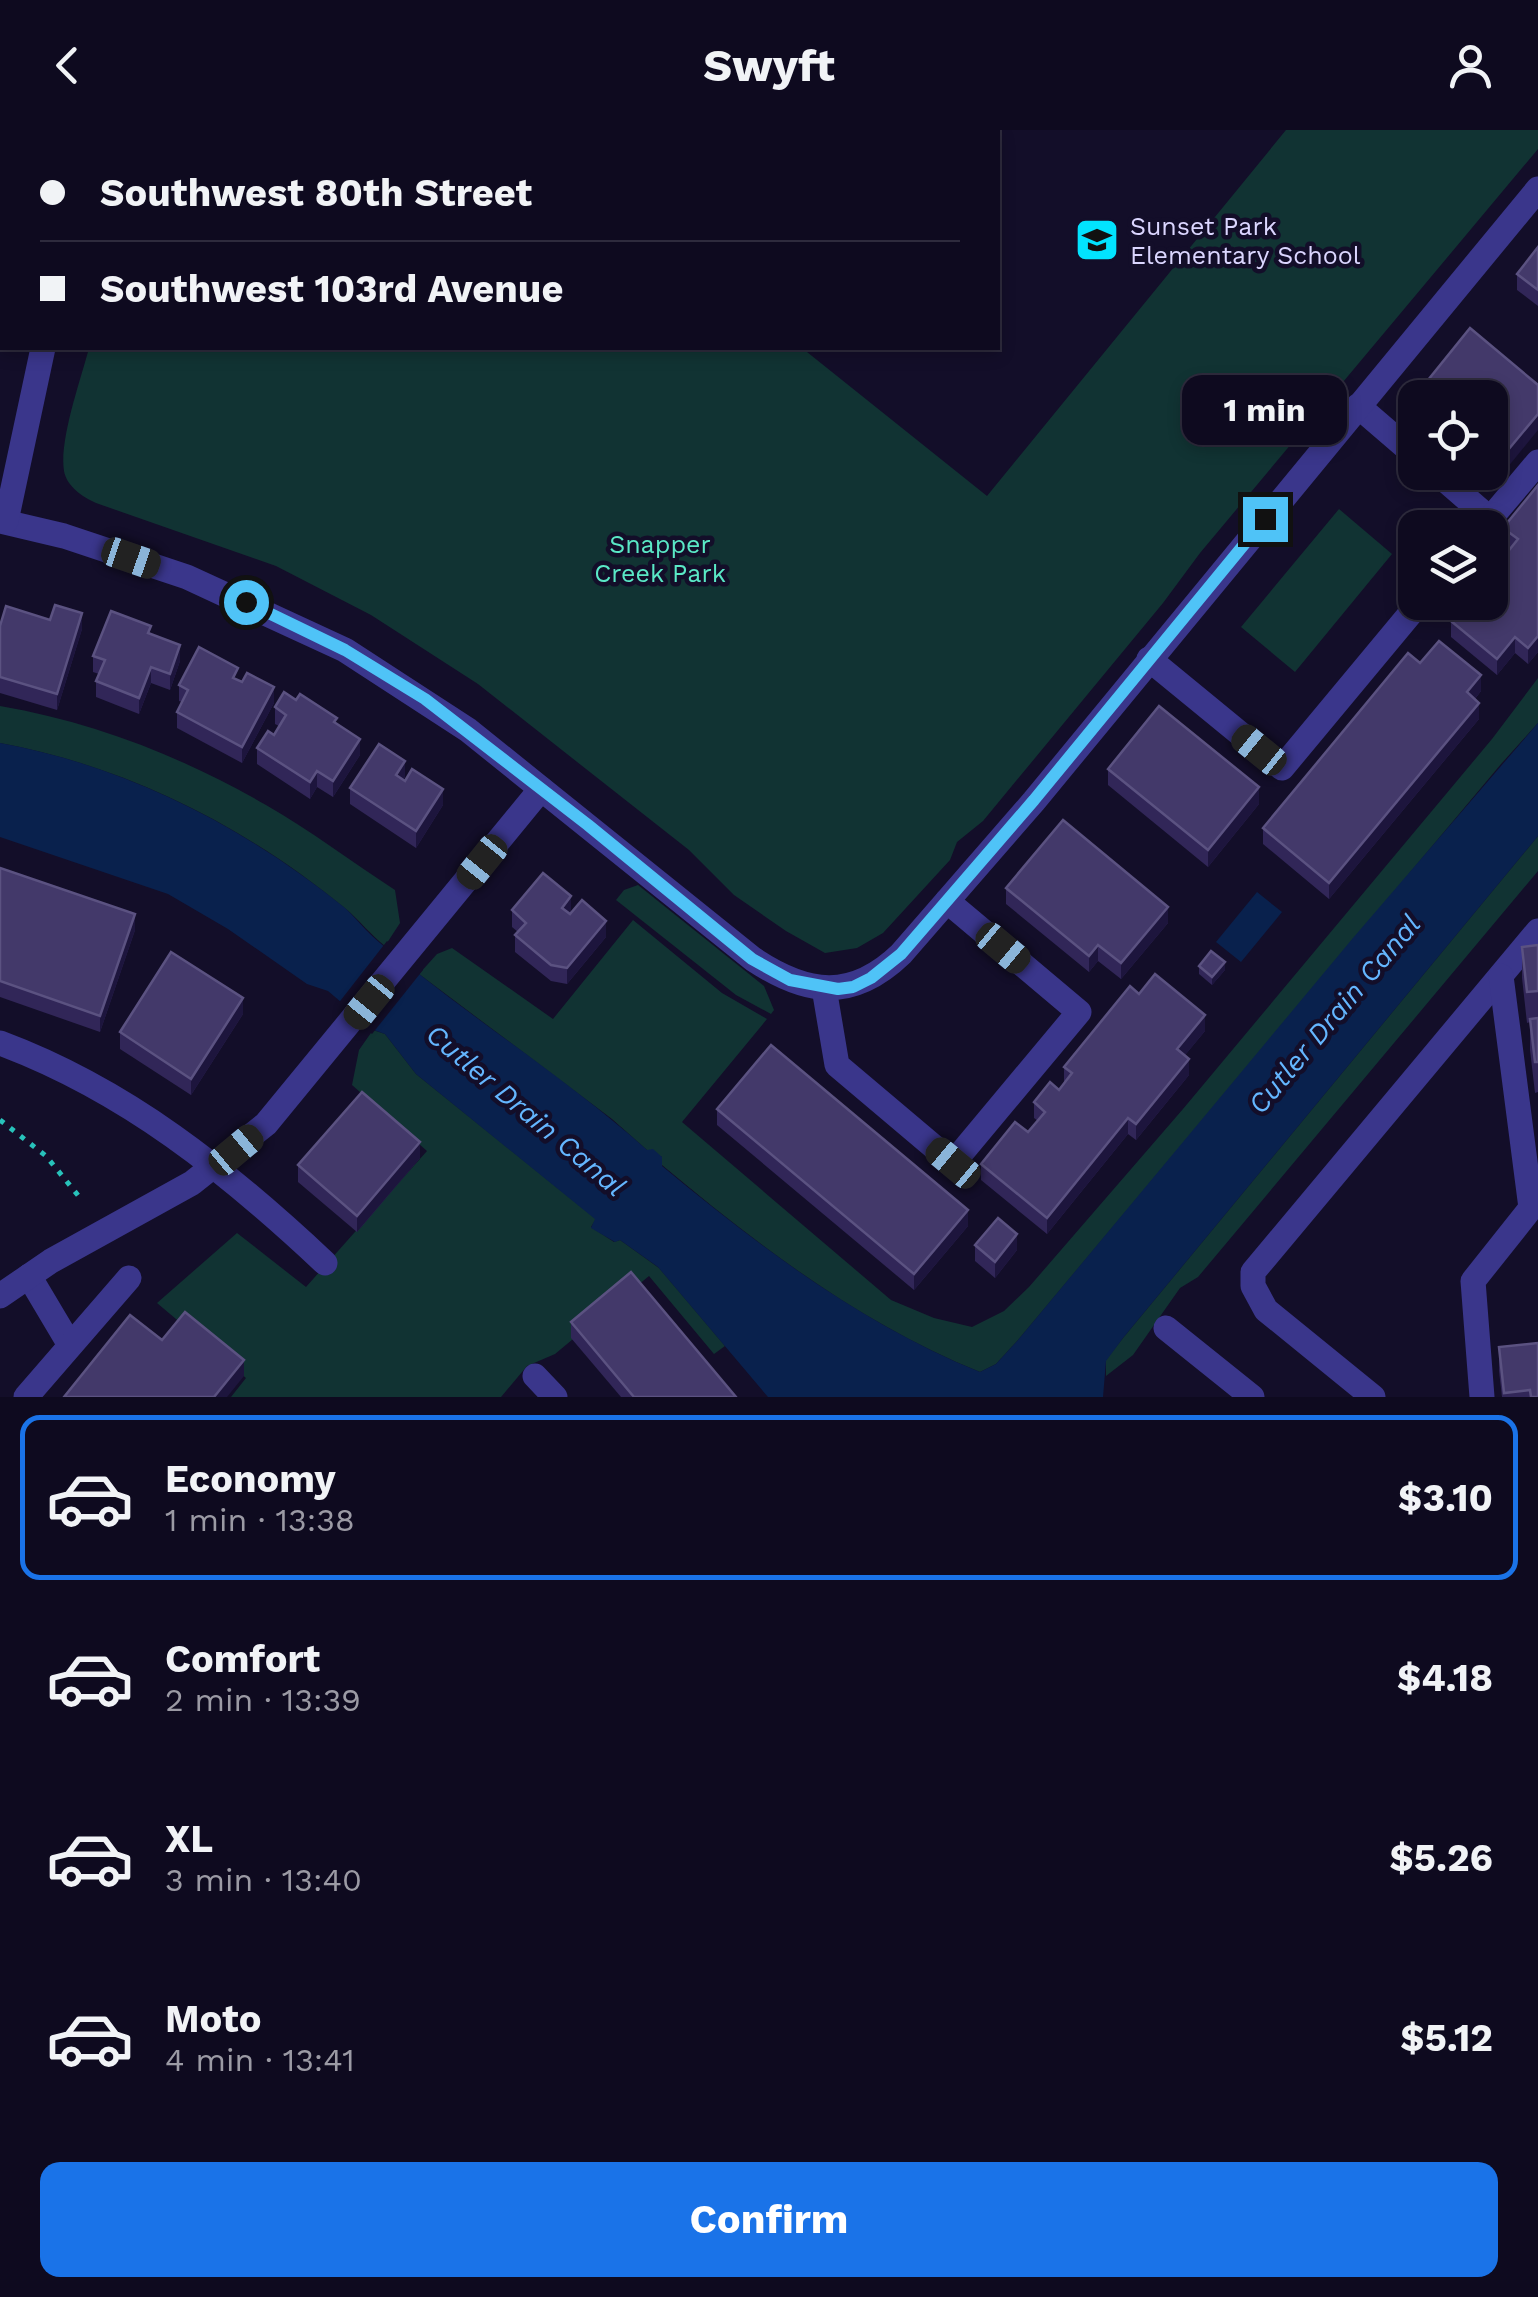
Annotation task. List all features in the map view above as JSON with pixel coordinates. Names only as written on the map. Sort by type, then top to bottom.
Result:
[{"type":"street","points":[[43,350],[3,521],[64,536],[187,577],[299,626],[425,699],[752,959],[790,980],[824,988],[853,987],[887,968],[947,901],[1538,189]]},
{"type":"street","points":[[1358,406],[1398,440]]},
{"type":"street","points":[[1497,510],[1538,462]]},
{"type":"street","points":[[1454,490],[1473,510]]},
{"type":"street","points":[[1149,660],[1282,768],[1405,620]]},
{"type":"street","points":[[0,1296],[89,1239],[169,1198],[216,1166],[276,1115],[542,789]]},
{"type":"street","points":[[824,988],[837,1064],[953,1163],[1080,1012],[947,901]]},
{"type":"street","points":[[1374,1397],[1266,1310],[1253,1286],[1253,1272],[1538,931]]},
{"type":"street","points":[[1482,1397],[1473,1281],[1531,1208],[1501,976]]},
{"type":"street","points":[[0,1043],[46,1060],[122,1099],[252,1194],[324,1263]]},
{"type":"street","points":[[29,1276],[70,1345]]},
{"type":"street","points":[[26,1397],[129,1278]]},
{"type":"street","points":[[1166,1328],[1252,1397]]},
{"type":"street","points":[[536,1376],[555,1397]]},
{"type":"path","points":[[0,1120],[46,1156],[81,1199]]},
{"type":"green space","name":"Snapper Creek Park","points":[[1286,130],[1538,130],[1538,149],[1200,553],[983,821],[957,842],[950,860],[883,933],[857,948],[825,953],[786,931],[734,895],[689,850],[478,684],[371,615],[276,566],[96,503],[72,487],[63,458],[88,350],[804,350],[987,496]]},
{"type":"green space","points":[[1339,509],[1392,554],[1295,672],[1241,627]]},
{"type":"green space","points":[[1538,678],[1538,723],[1018,1340],[996,1364],[980,1372],[894,1331],[774,1254],[662,1165],[662,1157],[647,1150],[612,1119],[419,974],[437,954],[452,948],[553,1019],[633,920],[722,993],[767,1019],[682,1122],[891,1300],[934,1318],[972,1327],[1004,1311],[1029,1287],[1183,1109],[1492,739]]},
{"type":"green space","points":[[0,706],[104,732],[235,788],[299,825],[395,890],[400,923],[385,946],[308,879],[183,804],[93,767],[0,743]]},
{"type":"green space","points":[[1538,836],[1538,871],[1198,1277],[1180,1288],[1133,1355],[1106,1376],[1106,1360],[1123,1338]]},
{"type":"green space","points":[[638,885],[764,986],[774,1010],[771,1014],[736,995],[616,900],[624,890]]},
{"type":"green space","points":[[373,1030],[385,1034],[416,1074],[596,1219],[591,1227],[614,1242],[620,1240],[659,1268],[725,1346],[714,1354],[649,1276],[555,1354],[527,1366],[501,1397],[231,1397],[246,1378],[157,1303],[237,1233],[306,1287],[427,1151],[352,1085],[359,1050]]},
{"type":"water","name":"Cutler Drain Canal","points":[[1538,723],[1538,836],[1123,1338],[1106,1361],[1103,1397],[768,1397],[658,1267],[620,1240],[615,1242],[591,1228],[595,1219],[416,1074],[385,1034],[374,1030],[328,991],[307,984],[228,929],[168,894],[0,837],[0,743],[93,767],[139,784],[225,826],[267,851],[345,908],[372,936],[447,996],[647,1150],[653,1149],[662,1157],[662,1166],[774,1254],[894,1331],[980,1372],[996,1364],[1018,1340]]},
{"type":"water","points":[[1257,892],[1282,912],[1241,962],[1216,942]]},
{"type":"pier","points":[[387,941],[423,970],[372,1034],[337,1005]]},
{"type":"building","points":[[1538,247],[1538,290],[1517,274]]},
{"type":"building","points":[[1470,328],[1538,385],[1538,414],[1508,450],[1508,380],[1428,380]]},
{"type":"building","points":[[1538,485],[1538,636],[1528,648],[1515,637],[1497,659],[1451,621],[1508,620],[1508,552],[1518,539],[1508,532],[1508,522]]},
{"type":"building","points":[[55,605],[82,613],[57,694],[0,677],[0,626],[6,606],[50,620]]},
{"type":"building","points":[[111,611],[151,626],[148,633],[180,645],[170,674],[151,667],[139,698],[96,681],[105,660],[93,656]]},
{"type":"building","points":[[1439,641],[1481,675],[1467,692],[1479,703],[1329,883],[1263,828],[1408,653],[1420,663]]},
{"type":"building","points":[[199,647],[238,668],[233,678],[242,682],[247,673],[274,687],[242,747],[177,712],[188,690],[179,685]]},
{"type":"building","points":[[284,692],[296,700],[300,694],[360,739],[333,781],[317,771],[310,782],[257,748],[268,731],[274,735],[286,715],[275,707]]},
{"type":"building","points":[[1159,706],[1259,787],[1208,850],[1108,769]]},
{"type":"building","points":[[379,744],[405,761],[396,775],[405,781],[412,769],[443,789],[416,831],[350,788]]},
{"type":"building","points":[[1063,820],[1168,907],[1121,963],[1098,945],[1089,956],[1006,888]]},
{"type":"building","points":[[0,868],[135,914],[100,1016],[0,981]]},
{"type":"building","points":[[543,873],[571,896],[562,908],[570,914],[582,900],[606,921],[567,968],[551,965],[515,935],[526,923],[512,910]]},
{"type":"building","points":[[1538,945],[1538,991],[1527,992],[1522,947]]},
{"type":"building","points":[[1211,951],[1225,962],[1212,977],[1199,966]]},
{"type":"building","points":[[171,952],[243,998],[191,1079],[120,1032]]},
{"type":"building","points":[[1155,974],[1205,1015],[1177,1049],[1189,1059],[1136,1124],[1128,1118],[1047,1218],[981,1164],[1015,1122],[1028,1132],[1045,1112],[1034,1102],[1050,1082],[1059,1090],[1072,1073],[1064,1067],[1130,986],[1139,994]]},
{"type":"building","points":[[1538,1018],[1538,1062],[1535,1062],[1530,1019]]},
{"type":"building","points":[[771,1045],[968,1210],[914,1274],[717,1109]]},
{"type":"building","points":[[362,1092],[420,1142],[357,1216],[298,1165]]},
{"type":"building","points":[[998,1218],[1017,1234],[995,1262],[975,1245]]},
{"type":"building","points":[[631,1272],[736,1397],[634,1397],[571,1322]]},
{"type":"building","points":[[185,1312],[244,1360],[214,1397],[64,1397],[130,1315],[162,1340]]},
{"type":"building","points":[[1538,1343],[1538,1397],[1531,1397],[1530,1390],[1504,1393],[1499,1347]]},
{"type":"place","name":"Sunset Park Elementary School","points":[[1097,240]]},
{"type":"route","points":[[246,602],[345,650],[425,699],[752,959],[790,980],[838,989],[871,978],[901,954],[1034,800],[1265,519]]}]
